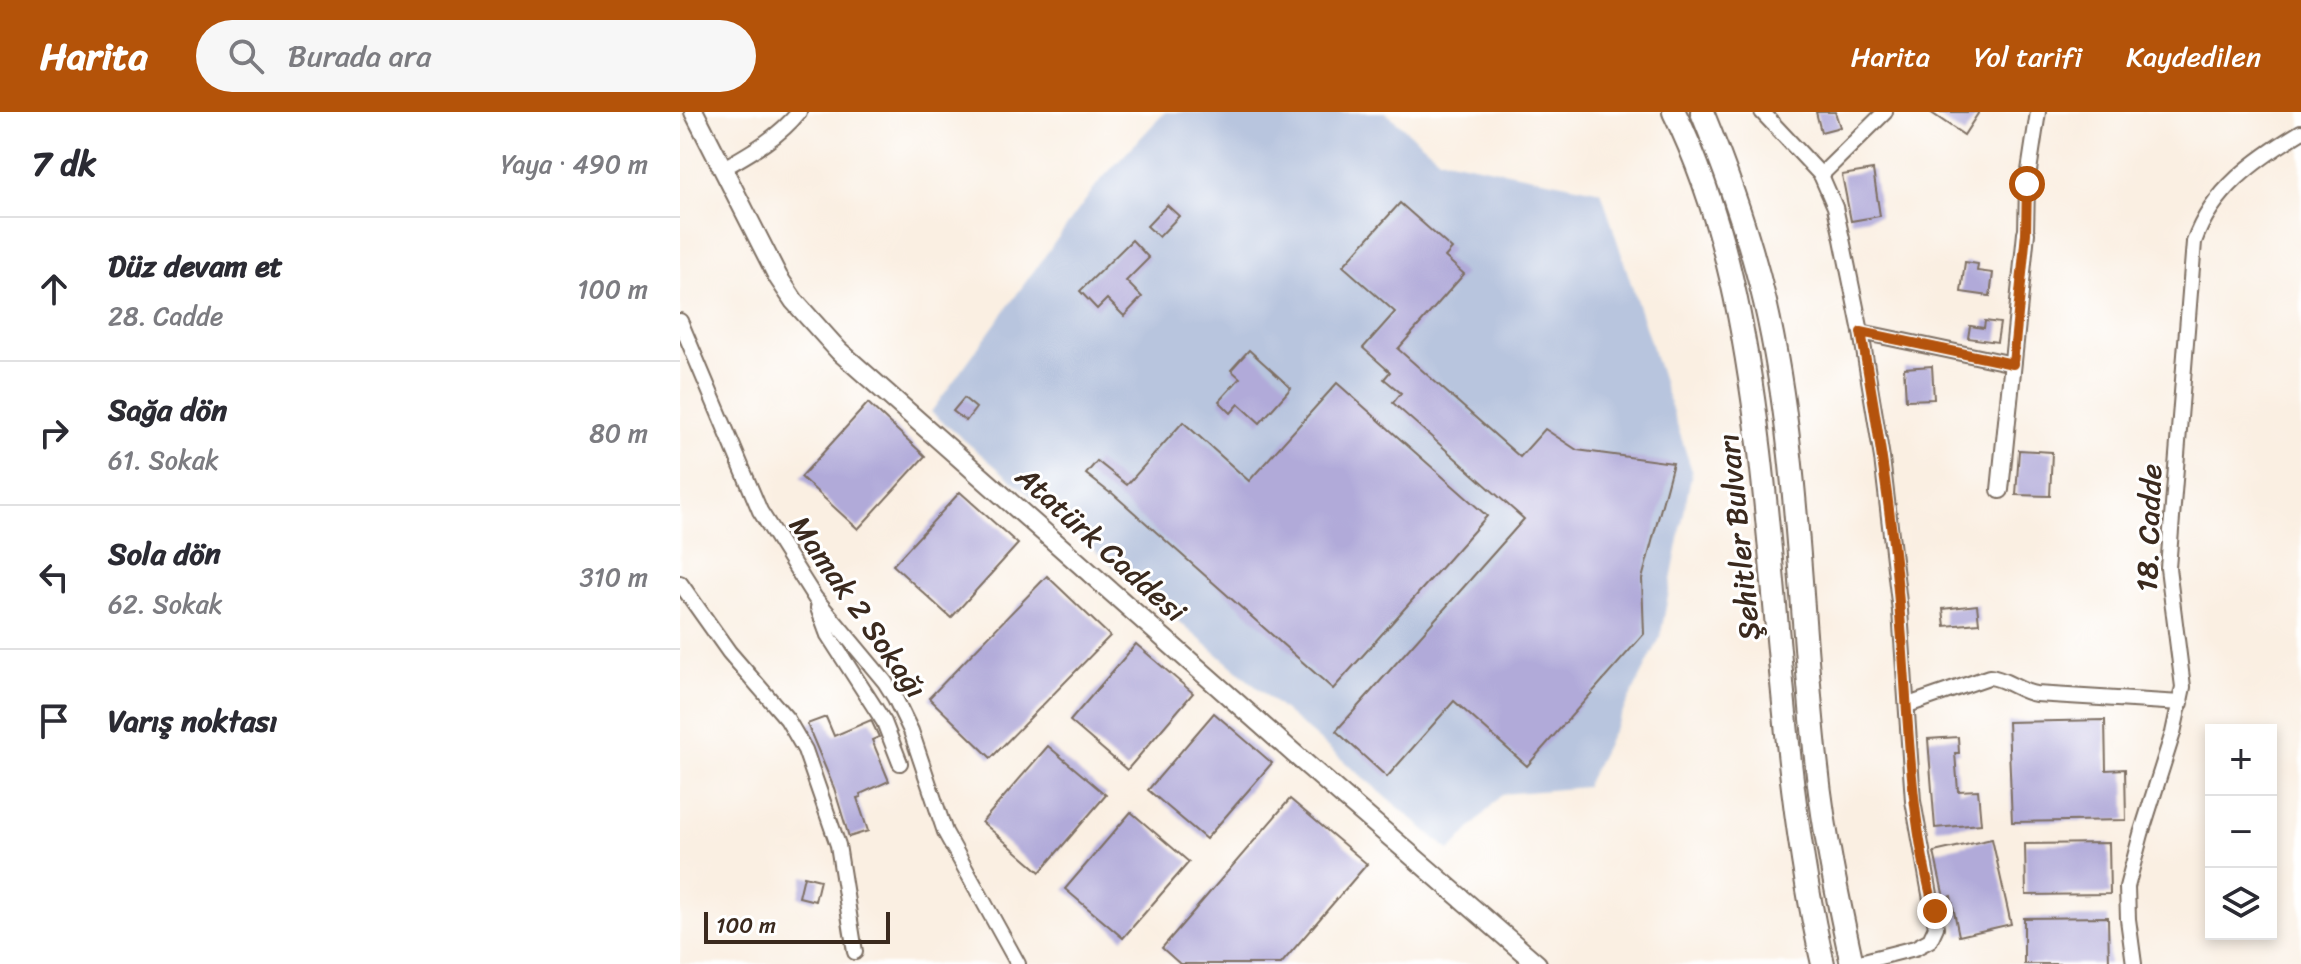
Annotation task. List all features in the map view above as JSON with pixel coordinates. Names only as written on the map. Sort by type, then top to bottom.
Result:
[{"type":"main road","name":"Atatürk Caddesi","points":[[694,112],[759,242],[794,301],[839,351],[1537,964]]},
{"type":"main road","name":"Şehitler Bulvarı","points":[[1674,112],[1713,216],[1741,315],[1766,501],[1791,773],[1823,964]]},
{"type":"main road","name":"Şehitler Bulvarı","points":[[1702,112],[1739,212],[1764,301],[1775,357],[1793,496],[1817,767],[1835,890],[1852,964]]},
{"type":"street","points":[[722,169],[762,146],[799,112]]},
{"type":"street","points":[[1762,112],[1821,175],[1835,207],[1861,332],[1893,542],[1908,705],[1913,801],[1936,927],[1930,940],[1891,959],[1852,964]]},
{"type":"street","points":[[1821,175],[1885,112]]},
{"type":"street","points":[[2000,490],[2026,233],[2027,184],[2038,112]]},
{"type":"street","name":"18. Cadde","points":[[2134,964],[2127,903],[2129,878],[2181,703],[2183,676],[2168,568],[2194,242],[2207,213],[2236,178],[2301,132]]},
{"type":"street","name":"Mamak 2 Sokağı","points":[[680,321],[747,484],[775,537],[815,598],[895,698],[911,731],[945,832],[1018,964]]},
{"type":"street","points":[[1861,332],[2013,364]]},
{"type":"street","points":[[680,583],[729,652],[792,726],[805,750],[838,845],[855,952]]},
{"type":"street","points":[[815,598],[828,635],[870,698],[900,763]]},
{"type":"street","points":[[1908,705],[1979,680],[1998,677],[2016,688],[2036,694],[2181,703]]},
{"type":"shaded area","points":[[1165,112],[1385,112],[1439,158],[1601,191],[1692,471],[1660,638],[1585,787],[1502,794],[1450,851],[931,412],[1098,183]]},
{"type":"building","points":[[1816,112],[1835,112],[1840,127],[1821,132]]},
{"type":"building","points":[[1930,112],[1979,112],[1964,135]]},
{"type":"building","points":[[1873,170],[1880,216],[1851,221],[1842,175]]},
{"type":"building","points":[[1400,203],[1452,249],[1445,257],[1464,274],[1398,349],[1520,457],[1545,429],[1577,450],[1673,463],[1642,579],[1644,634],[1527,766],[1454,701],[1387,777],[1336,731],[1524,519],[1393,403],[1401,393],[1384,379],[1390,372],[1363,348],[1395,312],[1343,266]]},
{"type":"building","points":[[1167,205],[1179,216],[1159,237],[1147,226]]},
{"type":"building","points":[[1132,240],[1149,258],[1126,281],[1142,297],[1124,316],[1107,299],[1097,309],[1080,291]]},
{"type":"building","points":[[1965,262],[1978,264],[1977,271],[1993,273],[1990,296],[1961,292]]},
{"type":"building","points":[[1985,321],[2000,323],[1997,342],[1968,338],[1970,326],[1984,328]]},
{"type":"building","points":[[1249,350],[1291,388],[1260,423],[1239,404],[1231,413],[1219,401],[1240,378],[1231,370]]},
{"type":"building","points":[[1932,366],[1934,399],[1906,400],[1904,368]]},
{"type":"building","points":[[1337,383],[1487,516],[1333,689],[1111,492],[1086,474],[1097,461],[1127,485],[1183,422],[1249,481]]},
{"type":"building","points":[[964,398],[976,408],[966,421],[953,411]]},
{"type":"building","points":[[868,403],[925,456],[858,529],[801,477]]},
{"type":"building","points":[[2019,450],[2052,452],[2050,496],[2016,495]]},
{"type":"building","points":[[960,492],[1018,544],[951,618],[893,565]]},
{"type":"building","points":[[1047,576],[1110,636],[991,758],[929,698]]},
{"type":"building","points":[[1977,605],[1979,623],[1945,626],[1943,609]]},
{"type":"building","points":[[1136,644],[1193,693],[1127,770],[1070,721]]},
{"type":"building","points":[[1214,713],[1272,763],[1206,839],[1148,790]]},
{"type":"building","points":[[826,717],[834,736],[871,720],[879,737],[872,740],[889,781],[857,798],[868,831],[849,837],[834,788],[807,724]]},
{"type":"building","points":[[2105,720],[2106,770],[2125,769],[2126,820],[2012,822],[2008,722]]},
{"type":"building","points":[[1958,737],[1959,753],[1955,753],[1958,791],[1978,790],[1981,824],[1935,828],[1928,739]]},
{"type":"building","points":[[1048,746],[1106,795],[1040,872],[982,822]]},
{"type":"building","points":[[1290,799],[1367,864],[1281,964],[1180,964],[1162,948]]},
{"type":"building","points":[[1131,812],[1189,862],[1123,938],[1065,889]]},
{"type":"building","points":[[1992,839],[2011,924],[1959,936],[1951,896],[1944,898],[1934,852]]},
{"type":"building","points":[[2109,843],[2110,894],[2026,895],[2025,844]]},
{"type":"building","points":[[804,876],[820,880],[815,901],[799,897]]},
{"type":"building","points":[[2108,917],[2109,964],[2024,964],[2024,918]]},
{"type":"route","points":[[1935,911],[1913,801],[1908,705],[1893,542],[1861,332],[2013,364],[2026,233],[2027,184]]}]
